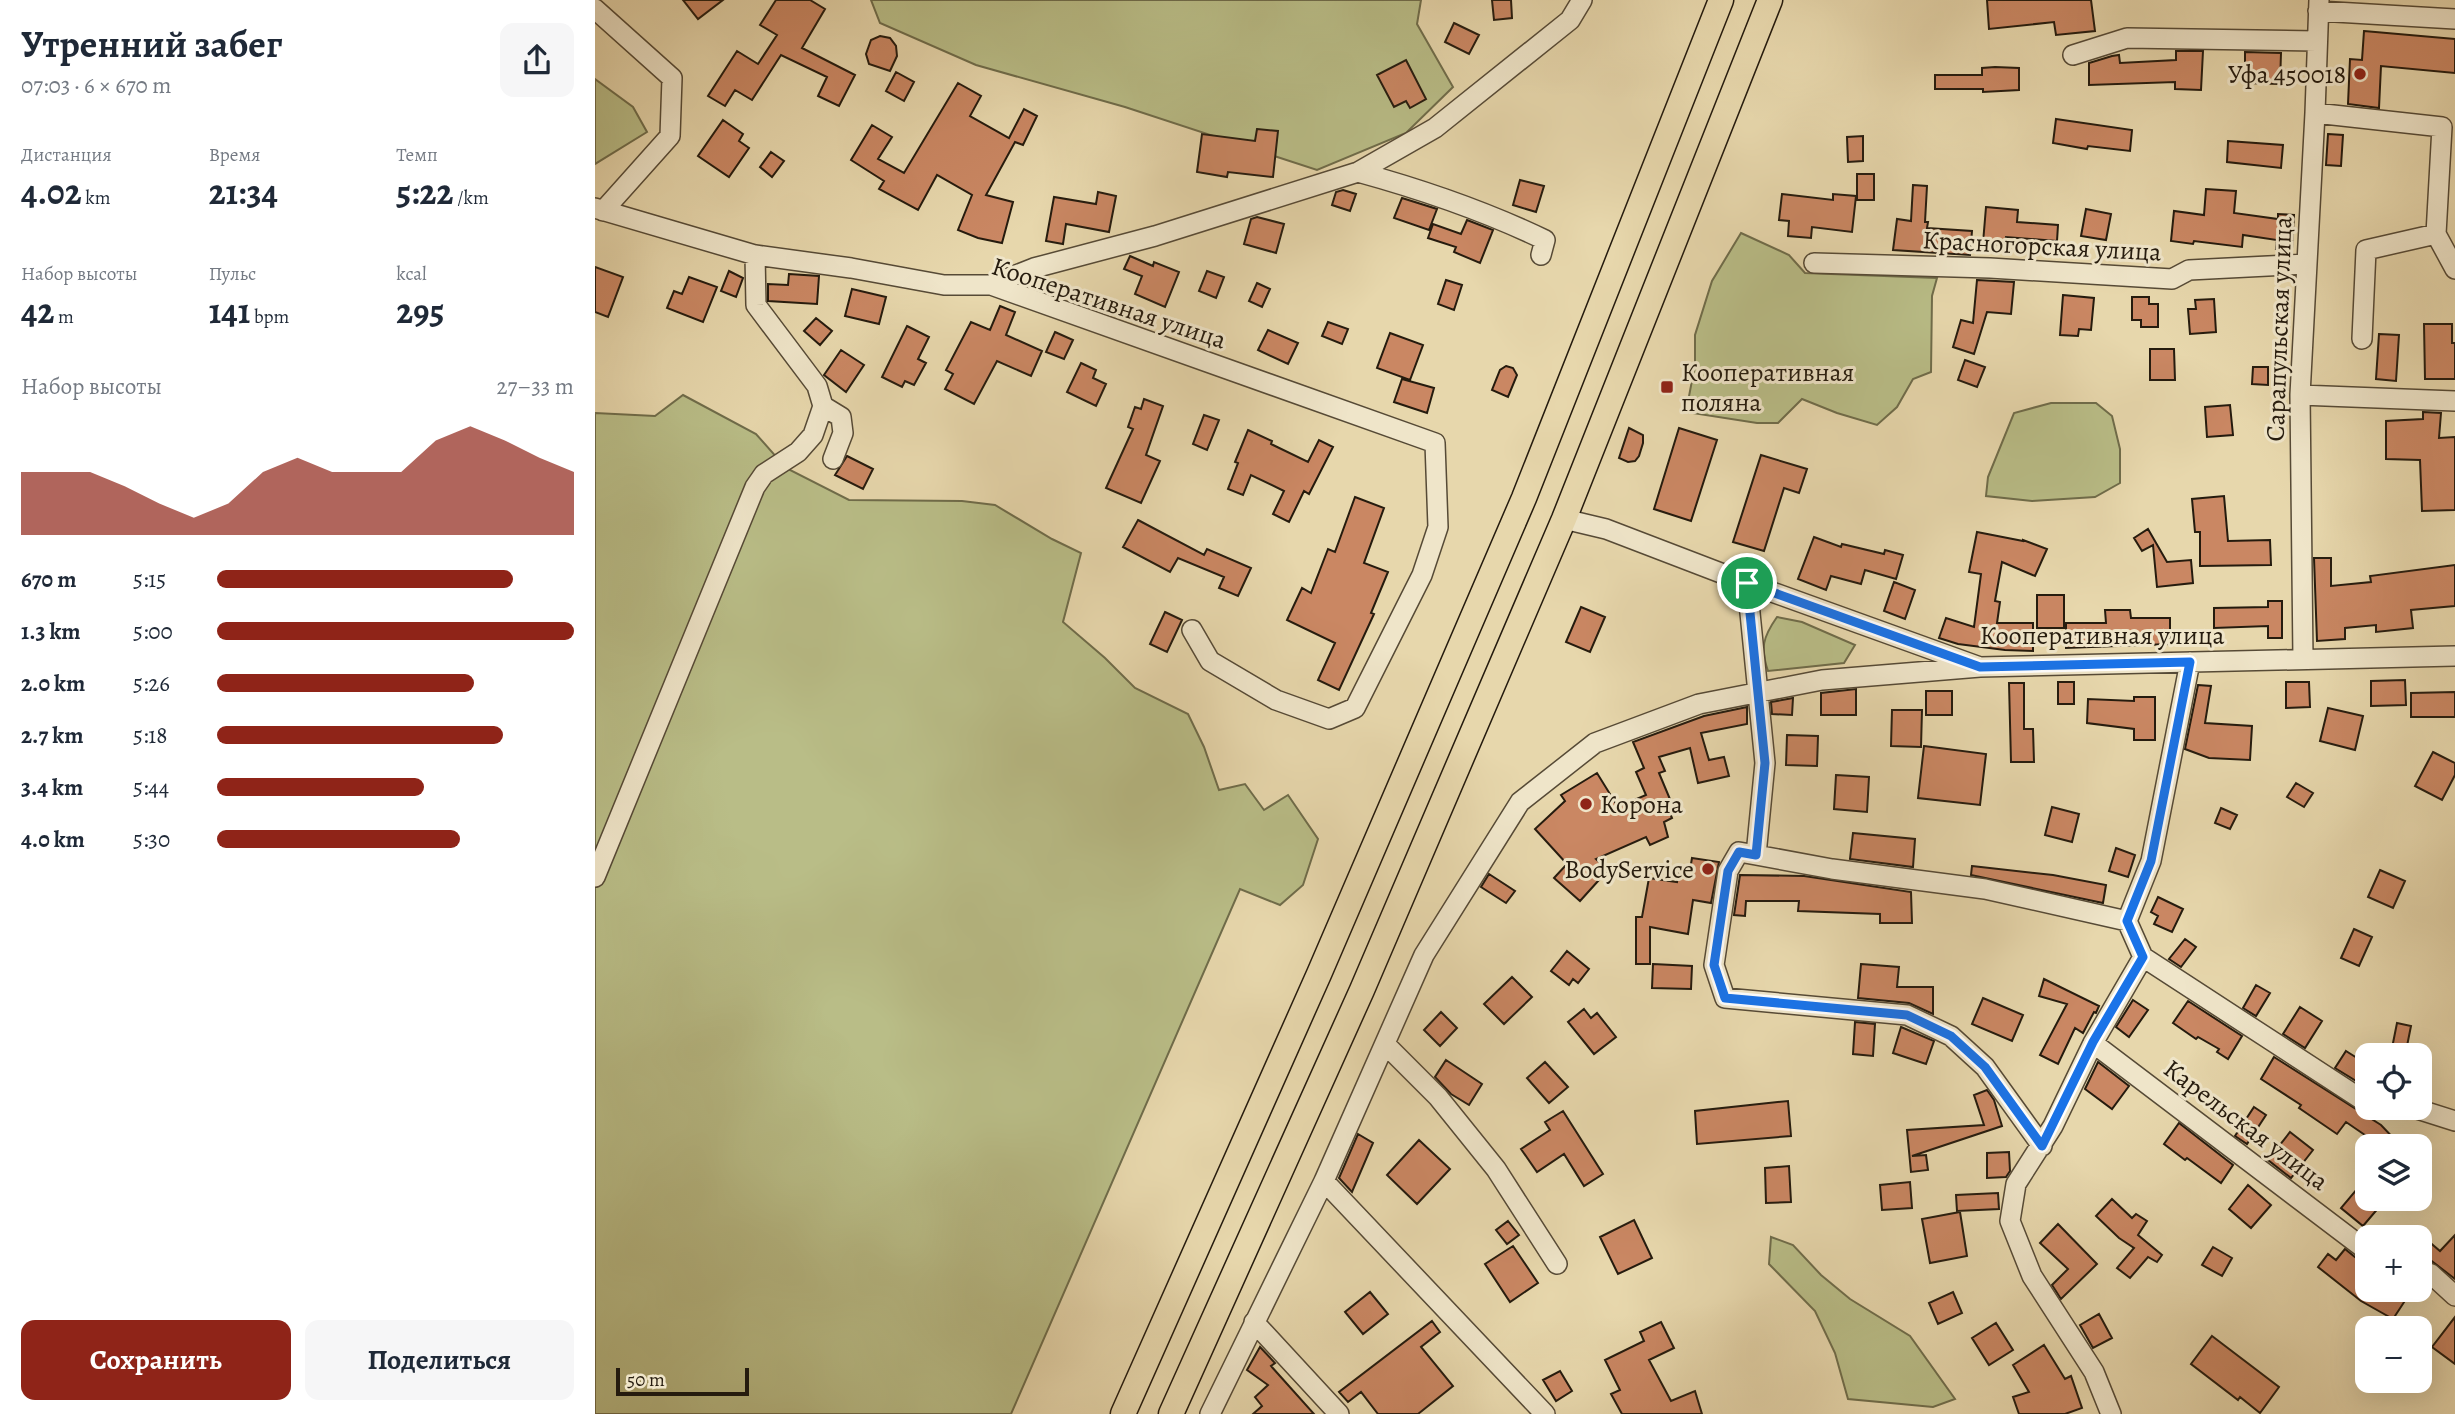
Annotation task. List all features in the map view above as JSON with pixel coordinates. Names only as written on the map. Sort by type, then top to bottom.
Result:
[{"type":"main road","points":[[1123,1414],[1319,974],[1519,510],[1721,0]]},
{"type":"main road","points":[[1171,1414],[1362,990],[1565,519],[1770,0]]},
{"type":"street","points":[[991,285],[1034,268],[1155,236],[1358,172],[1435,128],[1570,20],[1582,0]]},
{"type":"street","points":[[2319,6],[2455,19]]},
{"type":"street","name":"Сарапульская улица","points":[[2303,659],[2300,395],[2319,6]]},
{"type":"street","points":[[595,9],[672,78],[670,136],[599,209]]},
{"type":"street","points":[[2073,54],[2127,38],[2316,41]]},
{"type":"street","points":[[2315,113],[2442,127],[2436,234],[2455,269]]},
{"type":"street","points":[[1358,172],[1395,182],[1524,230],[1545,240],[1541,255]]},
{"type":"street","name":"Кооперативная улица","points":[[599,209],[755,256],[851,268],[944,285],[991,285],[1436,443],[1438,527],[1422,575],[1355,708],[1329,719],[1276,700],[1210,661],[1192,630]]},
{"type":"street","points":[[2363,339],[2366,250],[2436,234]]},
{"type":"street","points":[[595,877],[755,487],[764,474],[798,452],[813,435],[823,405],[817,386],[756,305],[755,256]]},
{"type":"street","name":"Красногорская улица","points":[[1814,263],[1990,268],[2172,279],[2189,270],[2307,264]]},
{"type":"street","points":[[2300,395],[2455,401]]},
{"type":"street","points":[[823,405],[841,416],[843,433],[833,459]]},
{"type":"street","name":"Кооперативная улица","points":[[1565,519],[1606,530],[1980,667],[2455,656]]},
{"type":"street","points":[[1747,583],[1765,768],[1756,855]]},
{"type":"street","points":[[2190,662],[2151,861],[2127,921],[2143,957],[2355,1095]]},
{"type":"street","points":[[1210,1414],[1324,1181],[1424,956],[1520,802],[1595,743],[1699,704],[1822,680],[1980,667]]},
{"type":"street","points":[[2042,1146],[1985,1067],[1951,1036],[1907,1015],[1725,998],[1714,965],[1728,871],[1739,852],[1832,869],[1985,889],[2127,921]]},
{"type":"street","points":[[2112,1414],[2094,1372],[2032,1276],[2010,1221],[2016,1184],[2042,1146],[2093,1042],[2143,957]]},
{"type":"street","name":"Карельская улица","points":[[2093,1042],[2355,1239]]},
{"type":"street","points":[[1385,1044],[1438,1097],[1496,1169],[1557,1264]]},
{"type":"street","points":[[2432,1114],[2455,1121]]},
{"type":"street","points":[[1324,1181],[1545,1414]]},
{"type":"street","points":[[2432,1275],[2455,1296]]},
{"type":"street","points":[[1254,1322],[1339,1414]]},
{"type":"green space","points":[[871,0],[1421,0],[1417,24],[1453,87],[1406,133],[1317,170],[1125,107],[976,65],[880,23]]},
{"type":"green space","points":[[595,79],[633,107],[647,132],[595,164]]},
{"type":"green space","points":[[1741,233],[1789,255],[1805,273],[1937,278],[1932,296],[1931,372],[1913,379],[1897,407],[1877,425],[1802,399],[1778,423],[1757,423],[1686,412],[1695,365],[1695,335],[1712,281]]},
{"type":"green space","points":[[683,395],[756,434],[786,468],[849,500],[962,501],[995,505],[1081,553],[1063,622],[1135,688],[1188,714],[1204,747],[1219,790],[1245,784],[1264,810],[1288,795],[1318,839],[1303,885],[1280,905],[1240,889],[1011,1414],[595,1414],[595,413],[655,416]]},
{"type":"green space","points":[[2051,403],[2096,403],[2112,416],[2120,449],[2120,483],[2095,497],[2032,501],[1986,496],[1988,477],[2014,413]]},
{"type":"green space","points":[[1777,617],[1802,622],[1855,645],[1844,663],[1768,671],[1764,643]]},
{"type":"green space","points":[[1771,1237],[1793,1245],[1821,1275],[1850,1299],[1910,1336],[1955,1399],[1933,1407],[1848,1399],[1835,1353],[1815,1311],[1769,1264]]},
{"type":"building","points":[[683,0],[723,0],[698,19]]},
{"type":"building","points":[[776,0],[810,0],[825,9],[802,48],[855,75],[839,106],[818,96],[827,77],[781,55],[752,100],[735,90],[725,106],[708,96],[737,51],[758,64],[777,35],[760,25]]},
{"type":"building","points":[[1492,0],[1511,0],[1512,18],[1494,20]]},
{"type":"building","points":[[1987,0],[2091,0],[2095,31],[2056,35],[2054,22],[1989,29]]},
{"type":"building","points":[[1454,23],[1479,35],[1469,54],[1445,42]]},
{"type":"building","points":[[2364,31],[2455,39],[2455,73],[2381,66],[2379,108],[2348,104],[2350,59],[2362,60]]},
{"type":"building","points":[[880,36],[890,38],[896,46],[897,56],[890,71],[869,64],[866,54],[871,40]]},
{"type":"building","points":[[2176,51],[2203,51],[2201,90],[2175,89],[2175,82],[2089,85],[2089,63],[2119,55],[2120,63],[2176,60]]},
{"type":"building","points":[[2245,52],[2281,53],[2280,84],[2245,83]]},
{"type":"building","points":[[1406,60],[1426,99],[1410,108],[1406,101],[1394,107],[1377,75]]},
{"type":"building","points":[[1982,68],[2019,68],[2019,90],[1983,92],[1983,89],[1935,89],[1935,75],[1982,75]]},
{"type":"building","points":[[896,72],[914,82],[904,101],[886,91]]},
{"type":"building","points":[[958,83],[981,96],[970,116],[1009,138],[1024,109],[1037,116],[1023,145],[1015,142],[986,195],[1013,202],[1002,243],[958,230],[972,195],[937,175],[918,210],[879,189],[884,181],[851,160],[872,125],[892,137],[878,159],[904,173]]},
{"type":"building","points":[[2056,119],[2132,130],[2130,151],[2088,146],[2087,149],[2053,143]]},
{"type":"building","points":[[723,120],[743,134],[739,141],[749,148],[729,177],[698,156]]},
{"type":"building","points":[[1257,129],[1278,131],[1273,177],[1228,172],[1227,177],[1197,172],[1202,134],[1255,141]]},
{"type":"building","points":[[2328,134],[2343,135],[2341,166],[2326,165]]},
{"type":"building","points":[[1863,136],[1863,161],[1848,162],[1847,137]]},
{"type":"building","points":[[2228,141],[2283,145],[2281,168],[2227,162]]},
{"type":"building","points":[[771,152],[784,161],[772,177],[760,167]]},
{"type":"building","points":[[1857,174],[1874,174],[1874,200],[1857,200]]},
{"type":"building","points":[[1520,180],[1544,186],[1536,212],[1513,205]]},
{"type":"building","points":[[1913,185],[1927,186],[1927,228],[1972,231],[1970,255],[1893,250],[1897,219],[1911,221]]},
{"type":"building","points":[[2206,189],[2236,191],[2234,213],[2278,219],[2278,214],[2294,215],[2292,249],[2276,249],[2277,240],[2243,235],[2242,247],[2171,241],[2174,211],[2204,215]]},
{"type":"building","points":[[1343,190],[1356,194],[1350,211],[1332,205],[1336,192]]},
{"type":"building","points":[[1098,192],[1116,196],[1109,232],[1066,224],[1063,244],[1046,241],[1054,197],[1096,204]]},
{"type":"building","points":[[1782,194],[1833,200],[1833,194],[1856,196],[1852,232],[1812,227],[1811,238],[1788,236],[1789,221],[1779,220]]},
{"type":"building","points":[[1402,198],[1437,209],[1429,230],[1394,218]]},
{"type":"building","points":[[1986,207],[2018,210],[2017,222],[2058,225],[2057,241],[2006,237],[2005,245],[1983,243]]},
{"type":"building","points":[[2086,209],[2111,214],[2106,240],[2081,236]]},
{"type":"building","points":[[1257,217],[1284,224],[1276,253],[1244,244],[1251,219]]},
{"type":"building","points":[[1467,220],[1493,230],[1480,263],[1454,252],[1456,247],[1428,238],[1433,224],[1461,234]]},
{"type":"building","points":[[1130,256],[1153,266],[1154,262],[1179,272],[1165,307],[1135,294],[1142,276],[1124,269]]},
{"type":"building","points":[[595,267],[623,277],[608,317],[595,312]]},
{"type":"building","points":[[729,271],[743,278],[736,297],[721,291]]},
{"type":"building","points":[[1207,271],[1224,277],[1216,298],[1199,291]]},
{"type":"building","points":[[789,274],[819,276],[817,304],[768,301],[768,284],[788,285]]},
{"type":"building","points":[[689,277],[717,287],[703,322],[667,308],[674,291],[682,294]]},
{"type":"building","points":[[1446,280],[1462,285],[1454,310],[1438,304]]},
{"type":"building","points":[[1977,280],[2014,282],[2011,314],[1987,312],[1974,354],[1953,347],[1961,320],[1973,323]]},
{"type":"building","points":[[1257,283],[1270,289],[1262,307],[1249,301]]},
{"type":"building","points":[[852,289],[886,297],[879,324],[845,316]]},
{"type":"building","points":[[2063,295],[2094,298],[2091,330],[2079,329],[2078,336],[2060,335]]},
{"type":"building","points":[[2132,297],[2149,297],[2149,304],[2158,304],[2158,327],[2141,327],[2141,320],[2132,320]]},
{"type":"building","points":[[2214,299],[2216,332],[2190,334],[2188,309],[2196,309],[2195,300]]},
{"type":"building","points":[[1000,306],[1015,312],[1006,335],[1042,351],[1031,376],[997,361],[974,404],[945,389],[953,374],[946,370],[971,322],[990,330]]},
{"type":"building","points":[[816,318],[832,331],[820,345],[804,331]]},
{"type":"building","points":[[1328,322],[1348,329],[1342,344],[1322,336]]},
{"type":"building","points":[[2424,324],[2452,324],[2455,379],[2425,379]]},
{"type":"building","points":[[907,326],[929,337],[918,359],[926,363],[914,385],[905,381],[902,387],[882,377]]},
{"type":"building","points":[[1268,330],[1298,343],[1288,364],[1258,350]]},
{"type":"building","points":[[1055,332],[1073,340],[1064,359],[1046,352]]},
{"type":"building","points":[[1390,333],[1423,345],[1410,380],[1377,368]]},
{"type":"building","points":[[2379,334],[2399,335],[2396,381],[2376,379]]},
{"type":"building","points":[[2150,349],[2174,349],[2175,380],[2150,380]]},
{"type":"building","points":[[841,350],[864,365],[846,392],[824,375]]},
{"type":"building","points":[[1965,360],[1985,367],[1977,387],[1958,380]]},
{"type":"building","points":[[1081,363],[1096,370],[1093,378],[1106,384],[1096,406],[1067,392]]},
{"type":"building","points":[[1506,366],[1513,368],[1517,375],[1508,397],[1492,390],[1500,370]]},
{"type":"building","points":[[2253,367],[2268,367],[2268,385],[2252,384]]},
{"type":"building","points":[[1402,379],[1434,388],[1427,413],[1394,402]]},
{"type":"building","points":[[1144,399],[1163,406],[1146,455],[1160,461],[1141,503],[1106,488],[1133,429],[1128,427],[1135,407],[1141,409]]},
{"type":"building","points":[[2230,405],[2233,435],[2207,437],[2205,407]]},
{"type":"building","points":[[2423,412],[2441,413],[2439,438],[2455,437],[2455,510],[2422,511],[2420,460],[2386,459],[2386,421],[2423,419]]},
{"type":"building","points":[[1204,415],[1219,420],[1207,450],[1193,444]]},
{"type":"building","points":[[1629,428],[1643,435],[1643,443],[1639,456],[1635,461],[1628,462],[1619,458]]},
{"type":"building","points":[[1679,428],[1717,440],[1691,521],[1654,509]]},
{"type":"building","points":[[1248,430],[1308,462],[1319,440],[1333,447],[1309,494],[1304,491],[1289,522],[1273,514],[1284,491],[1251,475],[1243,495],[1228,489]]},
{"type":"building","points":[[1761,455],[1807,469],[1799,493],[1784,488],[1764,551],[1733,542]]},
{"type":"building","points":[[847,456],[873,469],[863,489],[835,475]]},
{"type":"building","points":[[2224,496],[2228,541],[2270,540],[2271,565],[2200,566],[2200,532],[2195,532],[2192,499]]},
{"type":"building","points":[[1355,497],[1384,508],[1364,563],[1388,572],[1371,613],[1374,614],[1339,690],[1318,680],[1335,643],[1287,620],[1302,588],[1311,593],[1328,549],[1335,552]]},
{"type":"building","points":[[1138,520],[1204,555],[1207,549],[1251,568],[1238,596],[1219,588],[1224,577],[1178,558],[1170,572],[1123,547]]},
{"type":"building","points":[[2148,529],[2167,562],[2191,560],[2193,583],[2157,587],[2153,545],[2142,551],[2134,538]]},
{"type":"building","points":[[1977,532],[2023,540],[2047,549],[2035,576],[2002,562],[1995,601],[2000,602],[1997,623],[2033,623],[2033,651],[1958,644],[1939,638],[1946,618],[1974,627],[1981,574],[1969,572]]},
{"type":"building","points":[[1814,537],[1841,547],[1842,544],[1884,554],[1885,550],[1903,555],[1896,579],[1865,570],[1861,584],[1831,576],[1826,590],[1798,579]]},
{"type":"building","points":[[2314,558],[2331,558],[2331,586],[2371,582],[2370,576],[2455,565],[2455,606],[2411,610],[2413,628],[2376,632],[2376,625],[2345,628],[2345,639],[2317,641]]},
{"type":"building","points":[[1894,582],[1915,590],[1905,619],[1884,611]]},
{"type":"building","points":[[2037,595],[2064,595],[2064,628],[2037,628]]},
{"type":"building","points":[[2268,601],[2282,601],[2282,638],[2268,638],[2268,626],[2214,628],[2214,608],[2268,607]]},
{"type":"building","points":[[1581,607],[1605,617],[1590,652],[1566,642]]},
{"type":"building","points":[[2105,610],[2130,610],[2131,618],[2170,618],[2170,644],[2066,648],[2066,623],[2106,623]]},
{"type":"building","points":[[1165,612],[1182,620],[1167,652],[1150,644]]},
{"type":"building","points":[[2405,680],[2406,705],[2371,706],[2371,681]]},
{"type":"building","points":[[2058,682],[2074,682],[2074,704],[2058,704]]},
{"type":"building","points":[[2286,682],[2309,682],[2310,707],[2286,708]]},
{"type":"building","points":[[2009,683],[2024,683],[2024,729],[2033,729],[2034,762],[2011,762]]},
{"type":"building","points":[[2198,685],[2211,686],[2205,723],[2252,726],[2250,760],[2209,758],[2185,749]]},
{"type":"building","points":[[1856,689],[1856,715],[1821,715],[1821,693]]},
{"type":"building","points":[[1926,691],[1952,691],[1952,715],[1926,715]]},
{"type":"building","points":[[2455,692],[2455,717],[2411,717],[2411,693]]},
{"type":"building","points":[[2134,697],[2155,697],[2155,740],[2134,740],[2134,729],[2087,723],[2088,699],[2134,701]]},
{"type":"building","points":[[1793,698],[1792,715],[1772,714],[1771,702]]},
{"type":"building","points":[[1747,707],[1747,724],[1701,733],[1709,760],[1724,757],[1729,776],[1698,783],[1690,748],[1659,757],[1665,771],[1659,773],[1672,804],[1667,806],[1672,818],[1664,822],[1668,837],[1650,845],[1646,837],[1596,859],[1608,870],[1580,901],[1554,878],[1567,864],[1535,829],[1565,801],[1561,795],[1597,773],[1618,807],[1646,795],[1636,772],[1644,768],[1633,742],[1704,716]]},
{"type":"building","points":[[2328,708],[2363,716],[2355,750],[2320,741]]},
{"type":"building","points":[[1892,710],[1922,710],[1921,747],[1891,746]]},
{"type":"building","points":[[1787,735],[1818,736],[1817,766],[1786,765]]},
{"type":"building","points":[[1924,746],[1986,754],[1980,805],[1918,798]]},
{"type":"building","points":[[2433,752],[2455,763],[2455,775],[2442,800],[2415,786]]},
{"type":"building","points":[[1836,775],[1869,777],[1867,812],[1834,809]]},
{"type":"building","points":[[2296,783],[2313,793],[2304,807],[2287,797]]},
{"type":"building","points":[[2052,807],[2079,814],[2072,842],[2045,835]]},
{"type":"building","points":[[2221,808],[2237,815],[2230,829],[2215,823]]},
{"type":"building","points":[[1853,833],[1915,839],[1913,867],[1850,859]]},
{"type":"building","points":[[2116,848],[2135,855],[2128,877],[2109,871]]},
{"type":"building","points":[[1692,858],[1719,862],[1711,903],[1693,900],[1688,934],[1650,927],[1650,964],[1636,964],[1636,917],[1642,917],[1649,878],[1677,882],[1679,868],[1690,870]]},
{"type":"building","points":[[1972,866],[2053,875],[2106,885],[2103,903],[1971,875]]},
{"type":"building","points":[[2380,870],[2405,881],[2393,908],[2368,897]]},
{"type":"building","points":[[1489,874],[1515,891],[1506,903],[1481,887]]},
{"type":"building","points":[[1740,875],[1804,876],[1911,892],[1912,923],[1880,923],[1880,914],[1798,911],[1799,901],[1746,901],[1745,916],[1734,915]]},
{"type":"building","points":[[2158,897],[2183,909],[2172,932],[2154,924],[2158,916],[2151,912]]},
{"type":"building","points":[[2354,929],[2372,937],[2359,966],[2341,958]]},
{"type":"building","points":[[2185,939],[2196,947],[2181,967],[2169,959]]},
{"type":"building","points":[[1567,951],[1589,969],[1578,983],[1573,979],[1569,985],[1551,971]]},
{"type":"building","points":[[1653,964],[1692,966],[1691,989],[1652,988]]},
{"type":"building","points":[[1861,964],[1899,967],[1897,987],[1933,987],[1933,1014],[1909,1003],[1858,998]]},
{"type":"building","points":[[1512,977],[1532,997],[1504,1024],[1484,1004]]},
{"type":"building","points":[[2044,979],[2099,1006],[2083,1033],[2075,1028],[2058,1064],[2040,1055],[2067,1004],[2039,996]]},
{"type":"building","points":[[2256,985],[2270,993],[2256,1016],[2243,1008]]},
{"type":"building","points":[[1983,998],[2023,1015],[2012,1041],[1972,1024]]},
{"type":"building","points":[[2133,1000],[2148,1010],[2129,1037],[2116,1027]]},
{"type":"building","points":[[2188,1001],[2242,1036],[2228,1059],[2217,1052],[2219,1049],[2198,1037],[2196,1039],[2173,1023]]},
{"type":"building","points":[[2300,1007],[2322,1021],[2305,1048],[2283,1034]]},
{"type":"building","points":[[1584,1009],[1591,1018],[1597,1013],[1616,1037],[1594,1054],[1568,1022]]},
{"type":"building","points":[[1441,1012],[1457,1028],[1440,1046],[1424,1030]]},
{"type":"building","points":[[1855,1022],[1875,1024],[1873,1056],[1853,1054]]},
{"type":"building","points":[[2397,1023],[2411,1026],[2408,1043],[2393,1043]]},
{"type":"building","points":[[1901,1027],[1934,1041],[1926,1064],[1893,1053]]},
{"type":"building","points":[[2346,1051],[2355,1057],[2355,1080],[2335,1068]]},
{"type":"building","points":[[2274,1057],[2355,1108],[2355,1120],[2373,1120],[2390,1134],[2364,1134],[2346,1122],[2337,1134],[2299,1108],[2301,1105],[2261,1079]]},
{"type":"building","points":[[1446,1060],[1482,1084],[1469,1105],[1451,1094],[1435,1077]]},
{"type":"building","points":[[1545,1062],[1568,1087],[1549,1103],[1527,1078]]},
{"type":"building","points":[[2098,1062],[2129,1086],[2112,1109],[2085,1089]]},
{"type":"building","points":[[1987,1090],[1994,1100],[2002,1126],[1912,1156],[1926,1155],[1928,1170],[1911,1172],[1907,1130],[1984,1125],[1974,1095]]},
{"type":"building","points":[[1788,1101],[1791,1136],[1697,1144],[1695,1111]]},
{"type":"building","points":[[2254,1107],[2266,1115],[2247,1144],[2235,1136]]},
{"type":"building","points":[[1563,1111],[1603,1174],[1584,1186],[1564,1154],[1537,1172],[1521,1149],[1550,1130],[1545,1122]]},
{"type":"building","points":[[2179,1123],[2233,1165],[2221,1183],[2164,1144]]},
{"type":"building","points":[[2290,1132],[2313,1150],[2291,1178],[2268,1160]]},
{"type":"building","points":[[1358,1134],[1373,1143],[1352,1192],[1339,1178]]},
{"type":"building","points":[[1419,1140],[1450,1169],[1417,1204],[1387,1175]]},
{"type":"building","points":[[2009,1152],[2010,1171],[2006,1177],[1987,1178],[1987,1153]]},
{"type":"building","points":[[1789,1166],[1791,1202],[1766,1203],[1765,1168]]},
{"type":"building","points":[[1910,1182],[1912,1208],[1882,1210],[1880,1185]]},
{"type":"building","points":[[2248,1185],[2271,1205],[2251,1228],[2229,1209]]},
{"type":"building","points":[[2355,1191],[2355,1211],[2376,1211],[2362,1225],[2341,1208]]},
{"type":"building","points":[[1998,1193],[1999,1209],[1957,1211],[1956,1195]]},
{"type":"building","points":[[2112,1199],[2132,1218],[2136,1214],[2147,1221],[2138,1235],[2162,1255],[2157,1262],[2148,1257],[2130,1278],[2117,1268],[2134,1248],[2096,1216]]},
{"type":"building","points":[[1960,1212],[1967,1256],[1930,1263],[1922,1219]]},
{"type":"building","points":[[1634,1220],[1652,1258],[1618,1274],[1600,1237]]},
{"type":"building","points":[[1508,1221],[1519,1235],[1507,1244],[1496,1230]]},
{"type":"building","points":[[2058,1224],[2097,1264],[2061,1299],[2052,1285],[2068,1269],[2040,1243]]},
{"type":"building","points":[[2455,1235],[2455,1279],[2432,1261],[2432,1244],[2440,1251]]},
{"type":"building","points":[[1513,1246],[1538,1283],[1510,1302],[1485,1264]]},
{"type":"building","points":[[2213,1247],[2232,1258],[2222,1276],[2202,1265]]},
{"type":"building","points":[[2345,1249],[2355,1257],[2355,1296],[2318,1267],[2328,1254],[2336,1260]]},
{"type":"building","points":[[1370,1292],[1388,1314],[1363,1334],[1345,1312]]},
{"type":"building","points":[[1953,1292],[1962,1313],[1938,1324],[1929,1303]]},
{"type":"building","points":[[2363,1302],[2404,1302],[2395,1316],[2388,1316]]},
{"type":"building","points":[[2099,1314],[2112,1338],[2093,1348],[2080,1325]]},
{"type":"building","points":[[2455,1317],[2455,1364],[2432,1347]]},
{"type":"building","points":[[1432,1321],[1440,1332],[1421,1347],[1453,1386],[1418,1414],[1378,1414],[1361,1392],[1348,1402],[1339,1392]]},
{"type":"building","points":[[1661,1322],[1674,1348],[1649,1360],[1671,1401],[1695,1391],[1702,1414],[1622,1414],[1611,1394],[1620,1390],[1605,1360],[1644,1341],[1640,1332]]},
{"type":"building","points":[[1996,1323],[2013,1350],[1989,1365],[1972,1338]]},
{"type":"building","points":[[2212,1336],[2279,1387],[2260,1413],[2240,1397],[2238,1400],[2191,1364]]},
{"type":"building","points":[[2044,1345],[2065,1379],[2071,1376],[2082,1408],[2065,1414],[2019,1414],[2013,1397],[2029,1392],[2013,1365]]},
{"type":"building","points":[[1260,1347],[1275,1363],[1271,1366],[1314,1414],[1253,1414],[1262,1406],[1255,1397],[1268,1385],[1247,1370]]},
{"type":"building","points":[[1560,1371],[1572,1391],[1556,1401],[1543,1380]]},
{"type":"place","name":"Уфа 450018","points":[[2360,74]]},
{"type":"place","name":"Кооперативная поляна","points":[[1667,387]]},
{"type":"place","name":"Корона","points":[[1586,804]]},
{"type":"place","name":"BodyService","points":[[1708,869]]},
{"type":"route","points":[[1747,583],[1980,667],[2190,662],[2151,861],[2127,921],[2143,957],[2093,1042],[2042,1146],[1985,1067],[1951,1036],[1907,1015],[1725,998],[1714,965],[1728,871],[1739,852],[1756,855],[1765,768],[1747,583]]}]
